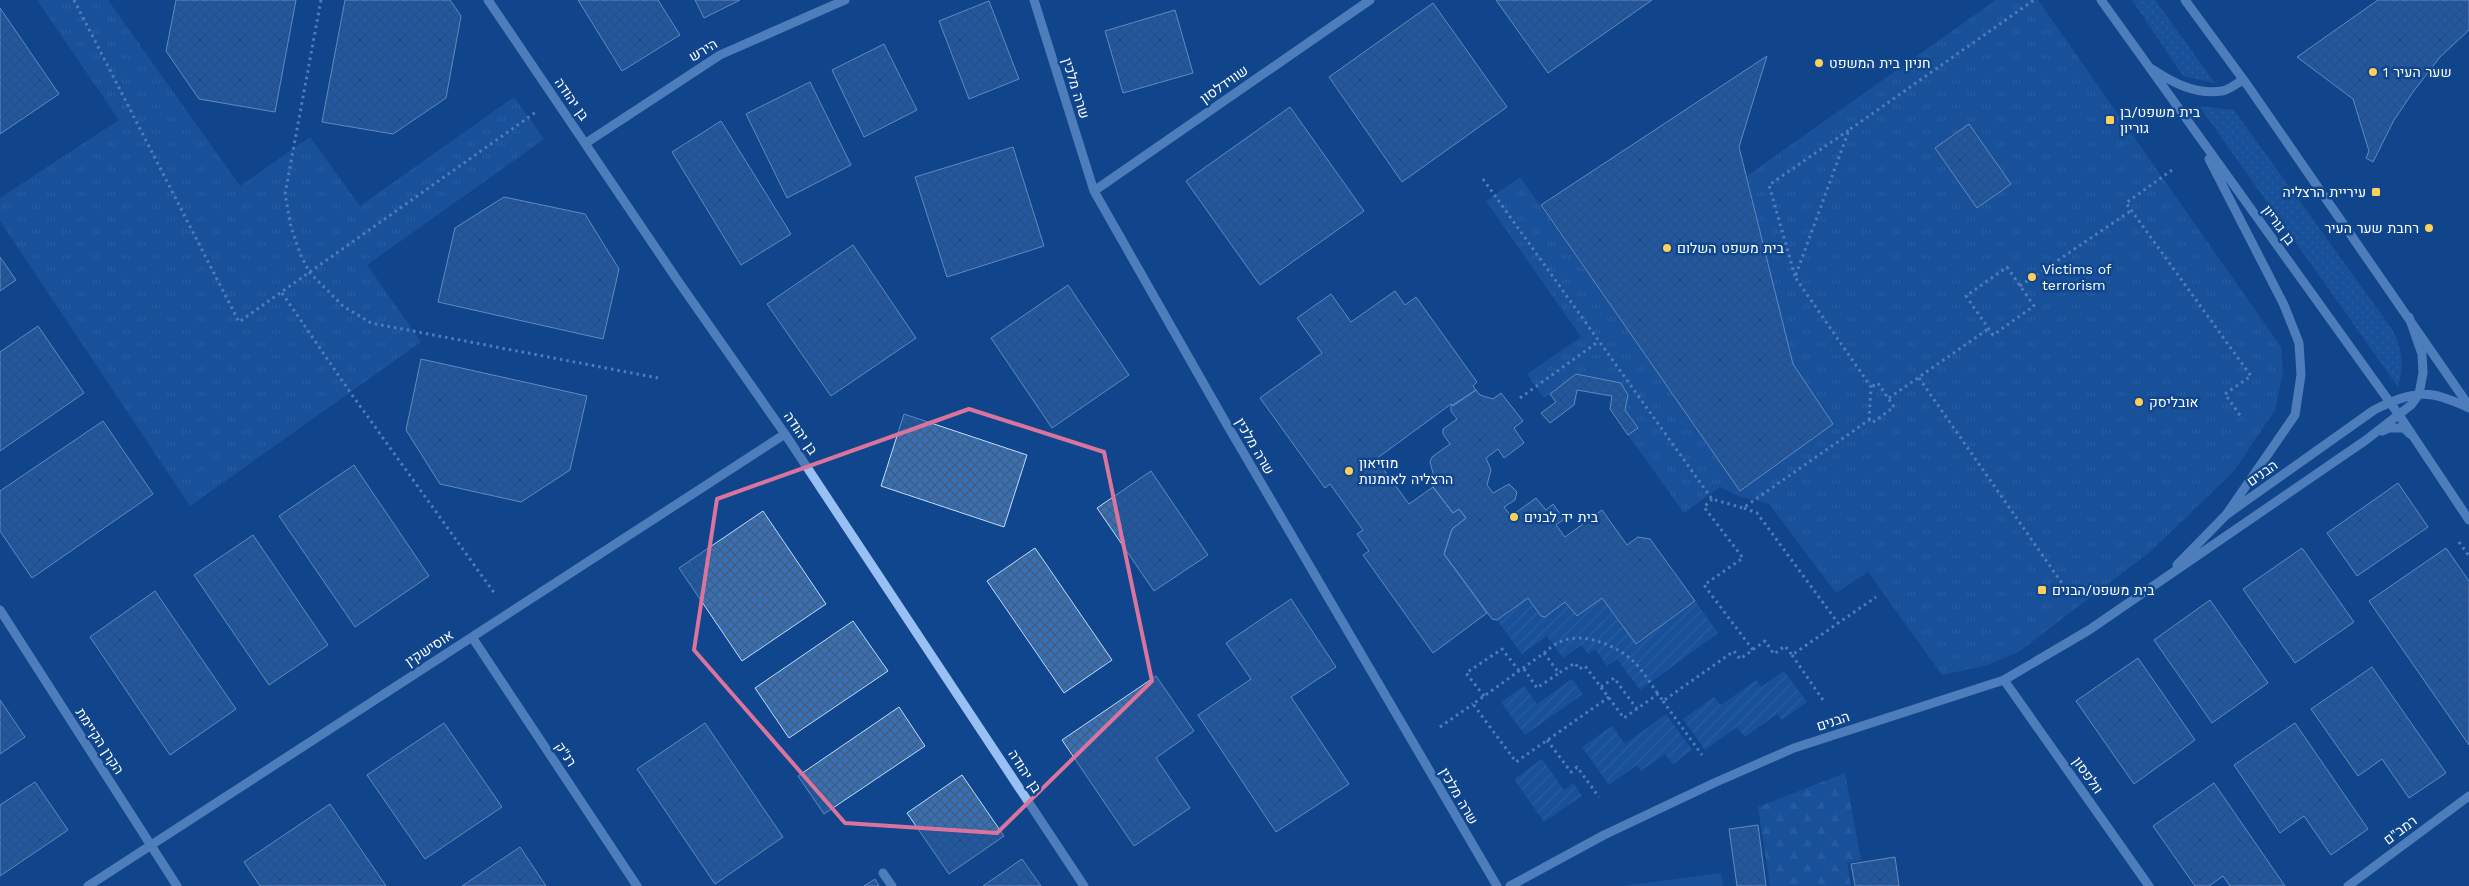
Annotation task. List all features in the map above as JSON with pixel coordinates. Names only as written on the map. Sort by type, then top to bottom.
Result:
[{"type":"street","name":"בן יהודה","points":[[488,0],[678,281],[785,434],[1084,886]]},
{"type":"street","name":"הירש","points":[[586,143],[720,55],[845,0]]},
{"type":"street","name":"שרה מלכין","points":[[1034,0],[1094,191],[1226,424],[1497,886]]},
{"type":"street","name":"שווידלסון","points":[[1094,191],[1370,0]]},
{"type":"street","name":"בן גוריון","points":[[2101,0],[2390,402],[2469,520]]},
{"type":"street","points":[[2185,0],[2409,317],[2469,407]]},
{"type":"street","name":"בן גוריון","points":[[2146,64],[2171,82],[2186,88],[2223,91],[2243,80]]},
{"type":"street","points":[[2195,132],[2284,306],[2299,343],[2301,375],[2295,415],[2226,515]]},
{"type":"street","points":[[2399,416],[2419,394],[2422,373],[2422,354],[2409,317]]},
{"type":"street","points":[[2390,402],[2419,394],[2442,395],[2469,407]]},
{"type":"street","name":"הבנים","points":[[2161,581],[2226,515],[2374,410],[2390,402]]},
{"type":"street","name":"הבנים","points":[[1510,886],[1655,810],[1794,748],[2004,680],[2090,630],[2399,416]]},
{"type":"street","name":"הבנים","points":[[2366,440],[2389,428],[2404,428],[2416,439]]},
{"type":"street","name":"אוסישקין","points":[[88,886],[785,434]]},
{"type":"street","name":"הקרן הקיימת","points":[[0,610],[177,886]]},
{"type":"street","name":"רנ\"ק","points":[[472,637],[637,886]]},
{"type":"street","name":"וולפסון","points":[[2004,680],[2149,886]]},
{"type":"street","name":"רמב\"ם","points":[[2348,886],[2469,796]]},
{"type":"street","points":[[883,873],[892,886]]},
{"type":"path","points":[[74,0],[239,322],[555,98]]},
{"type":"path","points":[[321,0],[285,194],[291,227],[301,256],[310,273],[343,306],[371,323],[658,378]]},
{"type":"path","points":[[1870,420],[1871,387],[1795,277],[1769,185],[2034,0]]},
{"type":"path","points":[[1795,277],[1849,130]]},
{"type":"path","points":[[2172,170],[2126,203],[2251,376],[2225,394],[2242,418]]},
{"type":"path","points":[[1483,179],[1712,499],[1757,513],[1838,623]]},
{"type":"path","points":[[2020,286],[2132,210]]},
{"type":"path","points":[[2007,267],[2020,286],[2034,306],[1993,335],[1966,296],[2007,267]]},
{"type":"path","points":[[282,292],[350,392],[508,613]]},
{"type":"path","points":[[1889,398],[1988,329]]},
{"type":"path","points":[[1520,398],[1599,341]]},
{"type":"path","points":[[1919,378],[2066,589]]},
{"type":"path","points":[[1743,508],[1870,420],[1872,422],[1894,407],[1878,383],[1871,387]]},
{"type":"path","points":[[1712,499],[1704,507],[1743,558],[1704,585],[1754,650]]},
{"type":"path","points":[[1792,655],[1876,597]]},
{"type":"path","points":[[1440,727],[1560,642],[1571,638],[1585,639],[1609,646],[1634,662],[1702,755]]},
{"type":"path","points":[[1663,701],[1734,650],[1740,659],[1766,642],[1774,654],[1785,646],[1826,703]]},
{"type":"path","points":[[1484,696],[1466,673],[1502,649],[1520,672]]},
{"type":"path","points":[[1544,653],[1559,673]]},
{"type":"path","points":[[1524,669],[1538,688],[1574,663],[1579,669],[1585,666],[1624,718],[1658,694]]},
{"type":"path","points":[[1601,687],[1614,678],[1637,708]]},
{"type":"path","points":[[1473,704],[1516,762],[1609,697]]},
{"type":"path","points":[[1548,740],[1571,772],[1577,767],[1599,797]]},
{"type":"highlighted area","points":[[969,409],[1104,452],[1152,681],[997,833],[845,823],[694,650],[717,499]]},
{"type":"green space","points":[[37,0],[108,0],[240,186],[310,137],[360,206],[514,97],[544,139],[367,265],[421,342],[190,506],[0,221],[0,198],[119,120]]},
{"type":"green space","points":[[1996,0],[2038,0],[2281,347],[2283,372],[2275,410],[2234,471],[2151,551],[2020,651],[1988,665],[1942,675],[1868,572],[1836,593],[1769,504],[1739,496],[1720,487],[1684,513],[1628,435],[1638,428],[1625,410],[1628,395],[1621,383],[1576,374],[1544,398],[1527,374],[1581,337],[1486,201],[1520,177],[1740,491],[1833,424],[1793,364],[1747,176]]},
{"type":"green space","points":[[2132,0],[2155,0],[2215,83],[2183,76]]},
{"type":"green space","points":[[2199,106],[2234,110],[2392,329],[2400,351],[2402,364],[2398,387]]},
{"type":"green space","points":[[1528,598],[1565,602],[1577,616],[1602,598],[1636,644],[1695,601],[1718,633],[1640,690],[1617,659],[1607,666],[1595,649],[1588,654],[1581,645],[1563,658],[1547,636],[1522,654],[1497,620]]},
{"type":"green space","points":[[1784,671],[1807,702],[1782,720],[1777,714],[1745,737],[1737,727],[1705,750],[1683,719],[1714,697],[1721,705],[1756,680],[1761,687]]},
{"type":"green space","points":[[1572,679],[1583,694],[1525,735],[1501,702],[1524,686],[1537,704]]},
{"type":"green space","points":[[1666,714],[1692,750],[1673,764],[1665,754],[1641,771],[1637,765],[1609,785],[1582,747],[1612,726],[1625,744]]},
{"type":"green space","points":[[1542,759],[1564,790],[1573,783],[1582,796],[1544,822],[1514,779]]},
{"type":"green space","points":[[1845,773],[1861,860],[1847,863],[1851,886],[1770,886],[1758,807]]},
{"type":"green space","points":[[1721,873],[1723,886],[1622,886]]},
{"type":"building","points":[[176,0],[296,0],[275,112],[199,99],[166,51]]},
{"type":"building","points":[[345,0],[450,0],[461,16],[446,98],[393,134],[322,122]]},
{"type":"building","points":[[578,0],[658,0],[680,35],[622,71]]},
{"type":"building","points":[[695,0],[740,0],[704,18]]},
{"type":"building","points":[[1496,0],[1652,0],[1548,73]]},
{"type":"building","name":"שער העיר 1","points":[[2378,0],[2469,0],[2469,30],[2440,57],[2413,92],[2394,120],[2373,162],[2366,158],[2369,151],[2353,99],[2297,57]]},
{"type":"building","points":[[989,1],[1019,79],[969,99],[939,21]]},
{"type":"building","points":[[1433,3],[1507,107],[1402,182],[1329,77]]},
{"type":"building","points":[[0,8],[59,94],[0,134]]},
{"type":"building","points":[[1175,10],[1193,73],[1123,93],[1105,31]]},
{"type":"building","points":[[884,44],[917,110],[864,137],[832,70]]},
{"type":"building","name":"בית משפט השלום","points":[[1767,56],[1739,147],[1793,364],[1833,424],[1740,491],[1541,205]]},
{"type":"building","points":[[810,82],[851,165],[787,198],[746,114]]},
{"type":"building","points":[[1290,107],[1364,211],[1260,285],[1186,181]]},
{"type":"building","points":[[721,121],[791,234],[741,265],[672,152]]},
{"type":"building","points":[[1969,124],[2011,184],[1977,208],[1935,148]]},
{"type":"building","points":[[1013,147],[1044,246],[947,277],[915,177]]},
{"type":"building","points":[[504,197],[585,214],[619,269],[603,339],[438,302],[455,228]]},
{"type":"building","points":[[853,245],[916,338],[831,396],[767,304]]},
{"type":"building","points":[[0,257],[16,280],[0,291]]},
{"type":"building","points":[[1068,285],[1129,375],[1052,428],[991,338]]},
{"type":"building","name":"מוזיאון הרצליה לאומנות","points":[[1395,291],[1405,305],[1416,297],[1477,382],[1473,386],[1476,390],[1453,406],[1451,404],[1376,459],[1409,504],[1433,487],[1453,513],[1459,509],[1466,518],[1452,529],[1444,554],[1487,613],[1433,653],[1363,555],[1369,551],[1357,534],[1363,530],[1330,484],[1325,488],[1260,398],[1322,353],[1297,318],[1331,294],[1351,322]]},
{"type":"building","points":[[38,326],[84,393],[0,451],[0,352]]},
{"type":"building","points":[[421,359],[587,396],[570,470],[521,502],[440,484],[406,430]]},
{"type":"building","points":[[1576,374],[1621,383],[1628,395],[1625,410],[1638,428],[1628,435],[1610,409],[1612,396],[1577,390],[1574,405],[1550,423],[1541,413],[1556,402],[1550,394]]},
{"type":"building","name":"בית יד לבנים","points":[[1476,390],[1480,395],[1493,399],[1501,393],[1523,421],[1514,428],[1524,443],[1504,458],[1498,449],[1486,458],[1491,470],[1487,485],[1493,493],[1509,484],[1517,492],[1515,500],[1504,507],[1511,516],[1536,498],[1546,510],[1553,504],[1564,519],[1556,525],[1565,537],[1602,510],[1627,545],[1638,537],[1650,539],[1695,601],[1636,644],[1602,598],[1577,616],[1565,602],[1545,617],[1541,616],[1528,598],[1497,620],[1492,619],[1444,554],[1452,529],[1466,518],[1459,509],[1453,513],[1433,487],[1440,482],[1433,473],[1430,462],[1432,457],[1450,444],[1443,434],[1443,429],[1457,419],[1451,411],[1451,406]]},
{"type":"building","points":[[904,414],[1027,455],[1004,527],[881,486]]},
{"type":"building","points":[[103,421],[153,494],[32,578],[0,531],[0,491]]},
{"type":"building","points":[[354,465],[429,576],[355,627],[279,516]]},
{"type":"building","points":[[1151,471],[1208,555],[1154,591],[1097,508]]},
{"type":"building","points":[[2398,483],[2428,527],[2357,576],[2327,533]]},
{"type":"building","points":[[763,511],[826,604],[742,661],[679,568]]},
{"type":"building","points":[[253,535],[328,645],[269,685],[194,575]]},
{"type":"building","points":[[1035,548],[1112,660],[1064,693],[987,581]]},
{"type":"building","points":[[2302,548],[2354,622],[2295,663],[2243,589]]},
{"type":"building","points":[[2446,548],[2469,581],[2469,745],[2369,601]]},
{"type":"building","points":[[155,591],[236,709],[170,755],[90,637]]},
{"type":"building","points":[[1291,599],[1336,667],[1291,697],[1349,784],[1276,832],[1198,715],[1251,679],[1226,643]]},
{"type":"building","points":[[2210,600],[2268,683],[2212,723],[2154,640]]},
{"type":"building","points":[[853,621],[888,671],[789,738],[755,688]]},
{"type":"building","points":[[2138,658],[2195,740],[2134,784],[2076,701]]},
{"type":"building","points":[[2372,667],[2446,773],[2409,798],[2382,759],[2358,776],[2311,709]]},
{"type":"building","points":[[1156,676],[1194,731],[1156,758],[1190,808],[1134,846],[1062,740]]},
{"type":"building","points":[[0,700],[25,737],[0,754]]},
{"type":"building","points":[[899,707],[925,746],[824,814],[798,776]]},
{"type":"building","points":[[444,723],[502,807],[425,859],[367,775]]},
{"type":"building","points":[[705,723],[783,837],[715,884],[637,769]]},
{"type":"building","points":[[2295,723],[2368,829],[2331,855],[2304,816],[2280,833],[2234,765]]},
{"type":"building","points":[[962,775],[1004,836],[949,874],[907,813]]},
{"type":"building","points":[[35,782],[68,830],[0,876],[0,805]]},
{"type":"building","points":[[2214,783],[2285,886],[2230,886],[2223,876],[2209,886],[2195,886],[2153,826]]},
{"type":"building","points":[[330,804],[386,886],[260,886],[244,862]]},
{"type":"building","points":[[1758,825],[1766,886],[1737,886],[1729,829]]},
{"type":"building","points":[[520,847],[546,886],[462,886]]},
{"type":"building","points":[[1895,857],[1899,886],[1855,886],[1851,864]]},
{"type":"building","points":[[1022,859],[1041,886],[983,886]]},
{"type":"building","points":[[875,879],[879,886],[864,886]]},
{"type":"place","name":"חניון בית המשפט","points":[[1819,63]]},
{"type":"place","name":"שער העיר 1","points":[[2373,72]]},
{"type":"place","name":"בית משפט/בן גוריון","points":[[2110,120]]},
{"type":"place","name":"עיריית הרצליה","points":[[2376,192]]},
{"type":"place","name":"רחבת שער העיר","points":[[2429,228]]},
{"type":"place","name":"בית משפט השלום","points":[[1667,248]]},
{"type":"place","name":"Victims of terrorism","points":[[2032,277]]},
{"type":"place","name":"אובליסק","points":[[2139,402]]},
{"type":"place","name":"מוזיאון הרצליה לאומנות","points":[[1349,471]]},
{"type":"place","name":"בית יד לבנים","points":[[1514,517]]},
{"type":"place","name":"בית משפט/הבנים","points":[[2042,590]]}]
